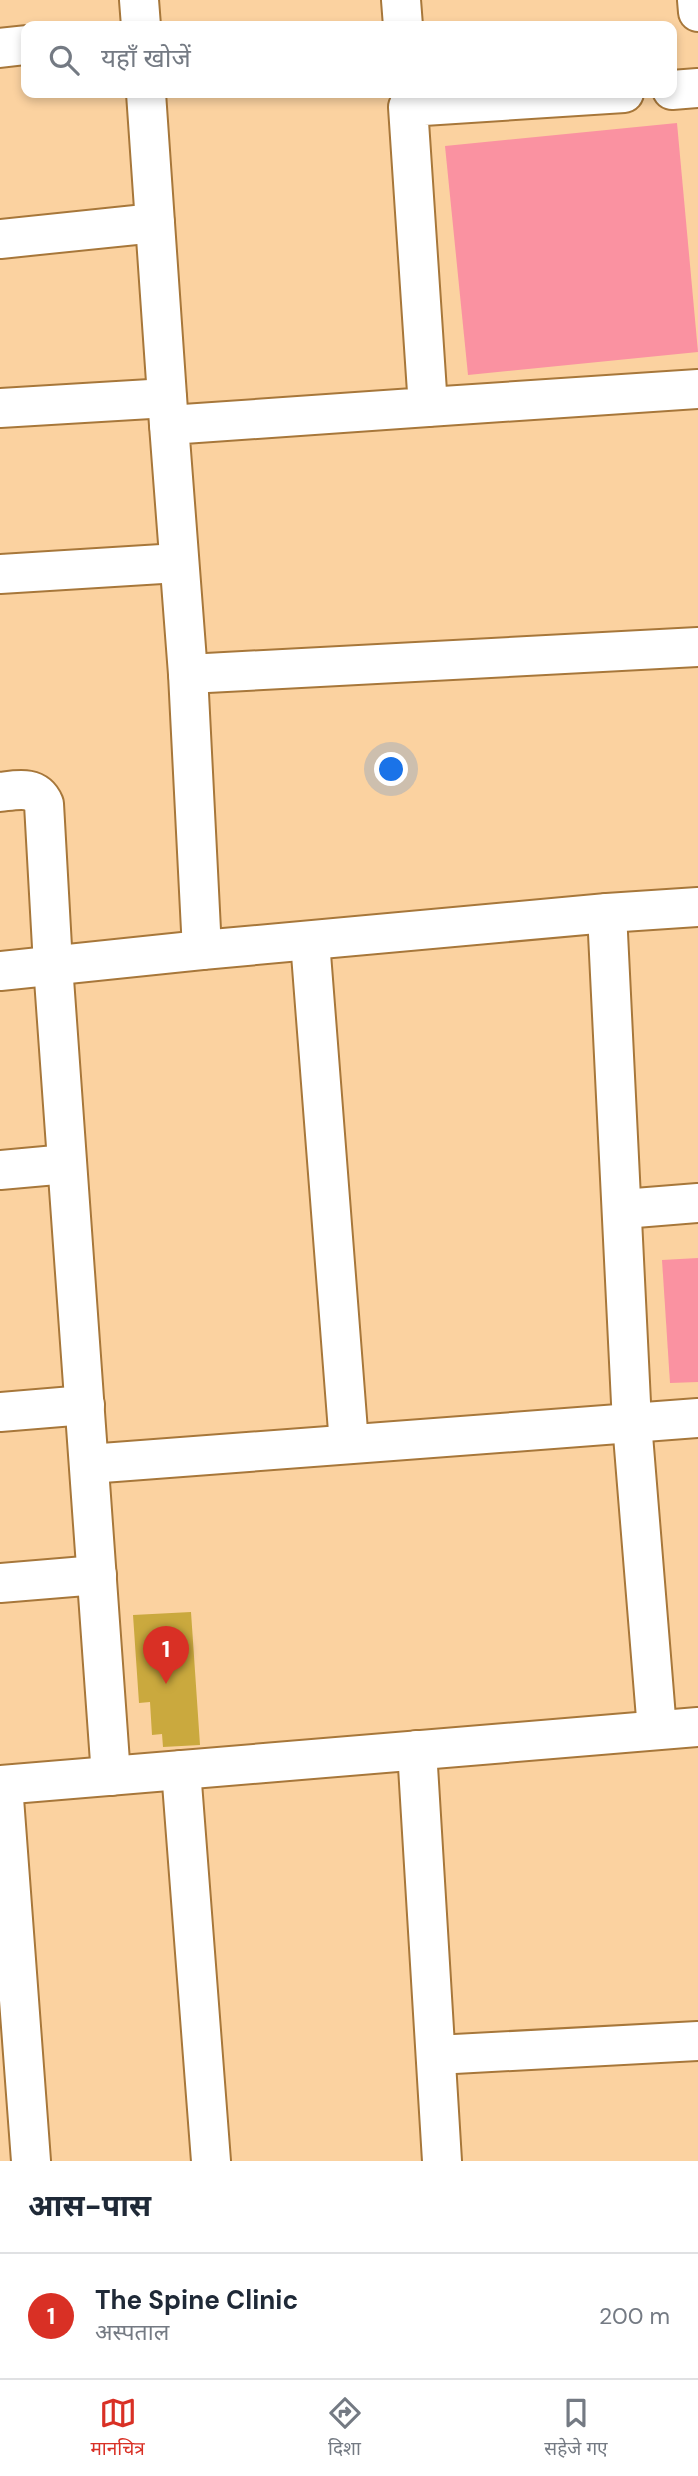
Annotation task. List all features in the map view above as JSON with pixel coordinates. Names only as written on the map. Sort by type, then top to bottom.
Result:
[{"type":"street","points":[[139,0],[141,21]]},
{"type":"street","points":[[401,0],[403,21]]},
{"type":"street","points":[[697,0],[698,12]]},
{"type":"street","points":[[0,48],[21,46]]},
{"type":"street","points":[[677,90],[698,88]]},
{"type":"street","points":[[146,98],[188,674],[202,950]]},
{"type":"street","points":[[428,407],[408,100],[470,98]]},
{"type":"street","points":[[0,239],[155,223]]},
{"type":"street","points":[[0,408],[168,411],[428,407],[698,389]]},
{"type":"street","points":[[0,574],[178,563]]},
{"type":"street","points":[[188,674],[698,647]]},
{"type":"street","points":[[0,792],[36,792],[41,795],[44,804],[52,965],[111,1776]]},
{"type":"street","points":[[0,971],[202,950],[698,907]]},
{"type":"street","points":[[607,913],[632,1423],[657,1730]]},
{"type":"street","points":[[310,941],[349,1444]]},
{"type":"street","points":[[0,1170],[67,1164]]},
{"type":"street","points":[[623,1209],[698,1203]]},
{"type":"street","points":[[0,1412],[85,1405]]},
{"type":"street","points":[[89,1464],[698,1418]]},
{"type":"street","points":[[0,1583],[97,1575]]},
{"type":"street","points":[[31,2161],[2,1785],[698,1727]]},
{"type":"street","points":[[417,1750],[442,2161]]},
{"type":"street","points":[[180,1770],[211,2161]]},
{"type":"street","points":[[436,2054],[698,2041]]},
{"type":"shaded area","points":[[677,123],[698,352],[468,375],[445,146]]},
{"type":"shaded area","points":[[698,1258],[698,1382],[670,1383],[662,1260]]},
{"type":"building","points":[[191,1612],[200,1745],[163,1747],[162,1734],[152,1735],[150,1702],[139,1703],[133,1615]]},
{"type":"place","name":"The Spine Clinic","points":[[166,1684]]}]
